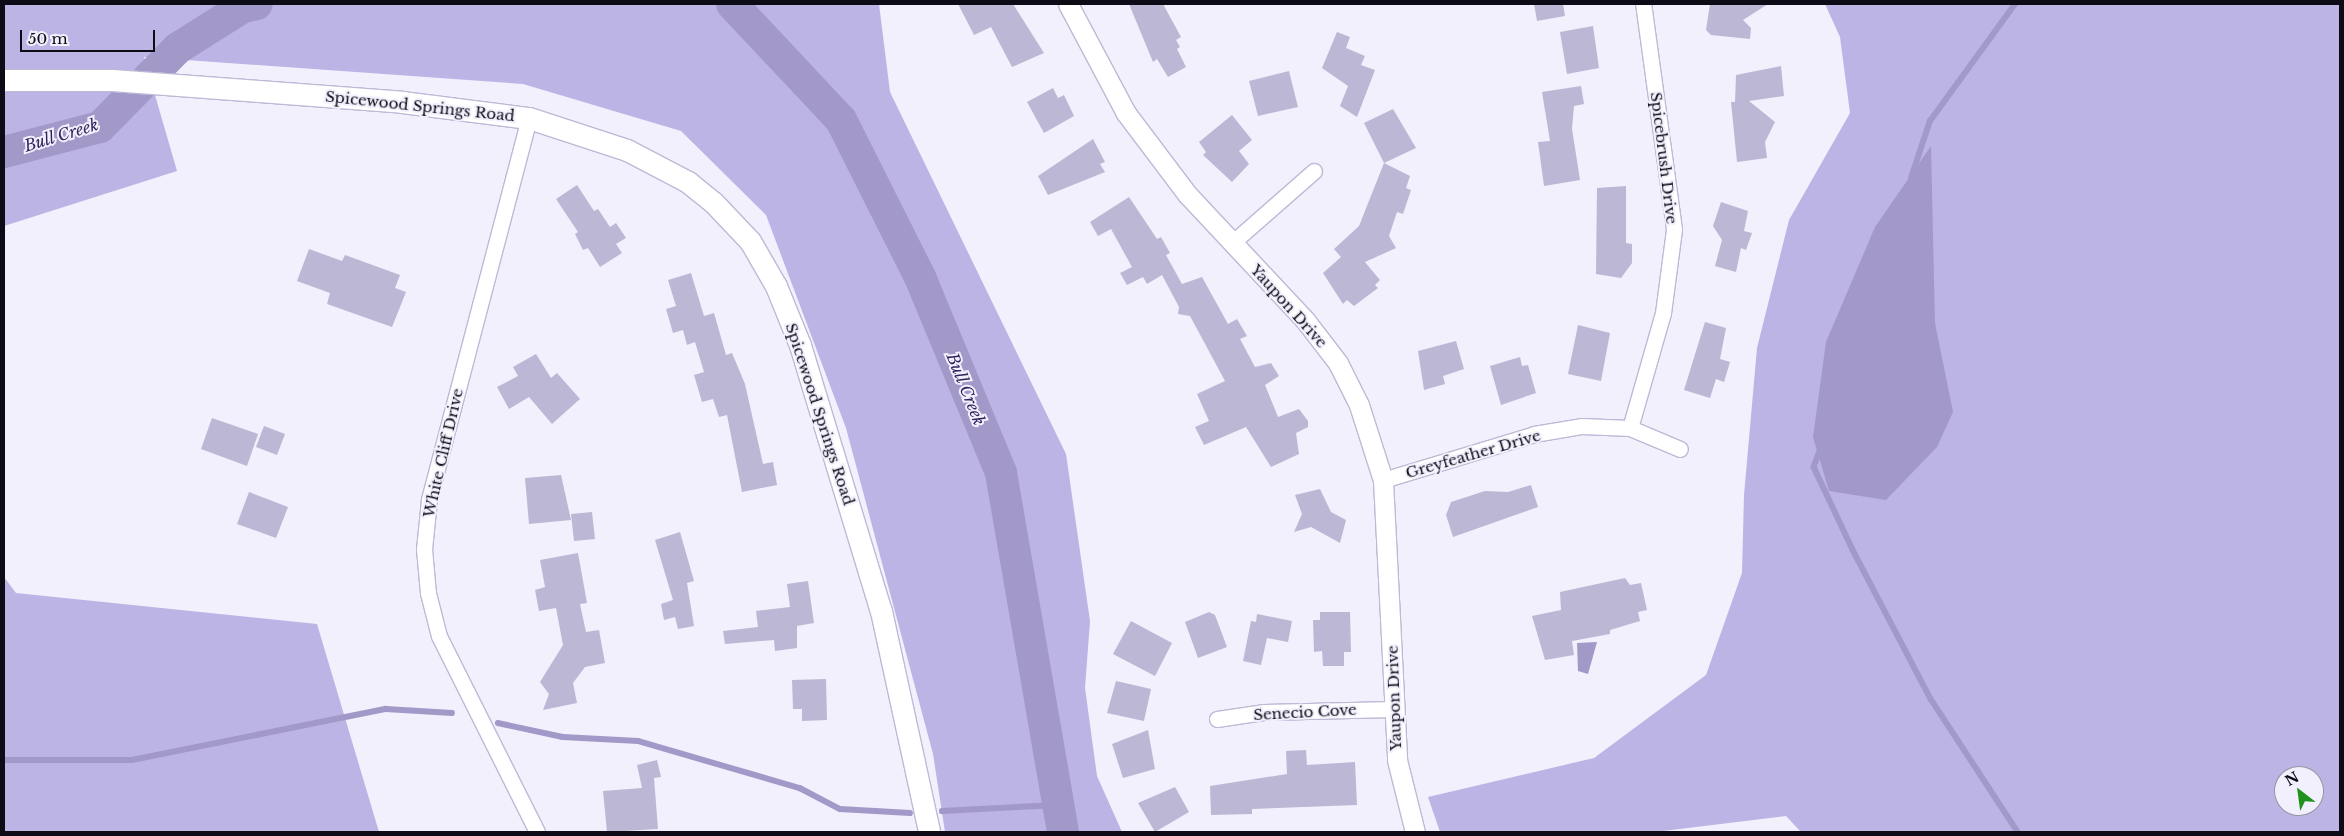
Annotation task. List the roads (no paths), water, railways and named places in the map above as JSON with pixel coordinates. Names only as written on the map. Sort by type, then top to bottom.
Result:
[{"type":"main road","name":"Spicewood Springs Road","points":[[4,80],[112,80],[184,85],[402,102],[528,118],[626,150],[688,182],[732,220],[762,261],[800,345],[881,611],[929,832]]},
{"type":"street","name":"Yaupon Drive","points":[[1068,4],[1126,113],[1187,194],[1305,320],[1338,363],[1373,439],[1383,480],[1397,760],[1415,832]]},
{"type":"street","name":"Spicebrush Drive","points":[[1630,428],[1663,314],[1674,238],[1673,206],[1643,4]]},
{"type":"street","name":"White Cliff Drive","points":[[528,118],[429,500],[424,549],[428,594],[439,636],[537,832]]},
{"type":"street","points":[[1232,243],[1314,171]]},
{"type":"street","name":"Greyfeather Drive","points":[[1383,480],[1534,434],[1582,426],[1630,428],[1680,449]]},
{"type":"street","name":"Senecio Cove","points":[[1217,719],[1264,712],[1394,709]]},
{"type":"waterway","name":"Bull Creek","points":[[4,152],[100,127],[178,48],[243,7],[257,4]]},
{"type":"waterway","name":"Bull Creek","points":[[732,4],[841,120],[920,277],[1001,473],[1063,832]]},
{"type":"waterway","points":[[1911,178],[1930,121],[2015,4]]},
{"type":"waterway","points":[[1821,448],[1814,467],[1853,550],[1931,699],[2018,832]]},
{"type":"waterway","points":[[4,760],[132,760],[386,709],[452,713]]},
{"type":"waterway","points":[[498,723],[563,737],[638,741],[800,788],[840,809],[910,813]]},
{"type":"waterway","points":[[942,811],[1058,805]]}]
